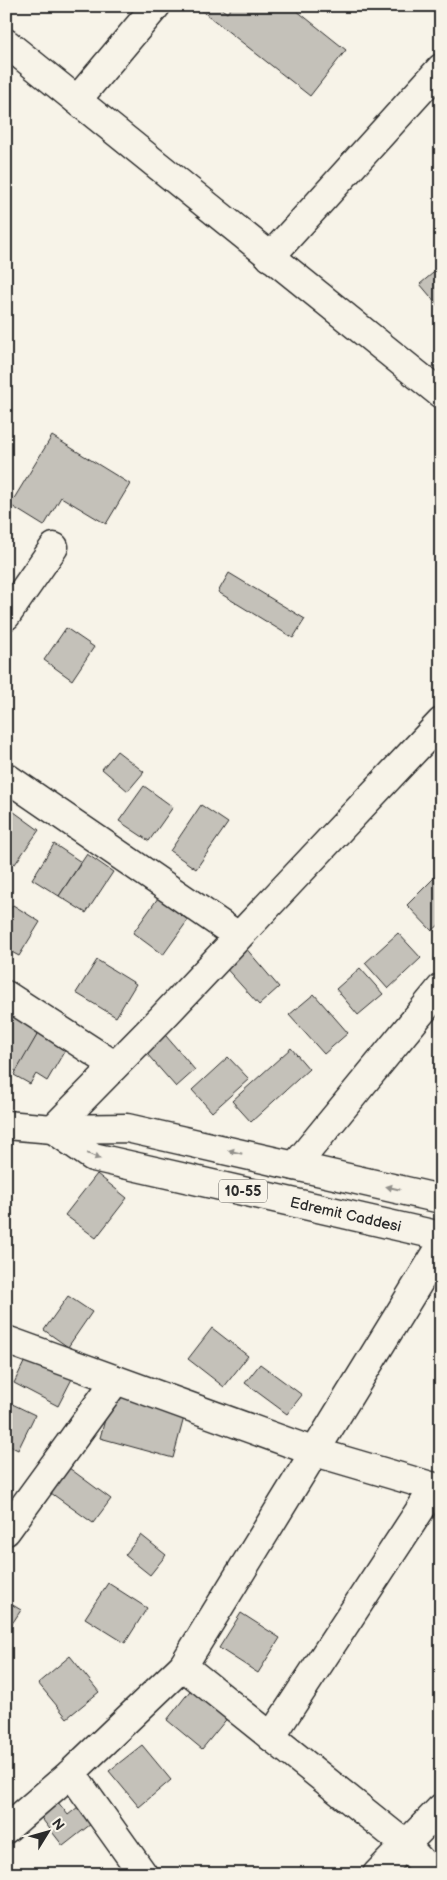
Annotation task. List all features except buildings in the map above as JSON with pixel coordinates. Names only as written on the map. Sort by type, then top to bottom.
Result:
[{"type":"street","points":[[77,100],[156,6]]},
{"type":"street","points":[[6,43],[441,394]]},
{"type":"street","points":[[270,256],[441,68]]},
{"type":"street","points":[[6,616],[54,547]]},
{"type":"street","points":[[53,1129],[162,1018],[441,722]]},
{"type":"street","points":[[6,777],[238,936]]},
{"type":"street","points":[[295,1166],[441,988]]},
{"type":"street","points":[[6,996],[114,1065]]},
{"type":"street","points":[[6,1125],[53,1129],[127,1128],[441,1199]]},
{"type":"street","name":"Edremit Caddesi","points":[[53,1129],[93,1157],[441,1236]]},
{"type":"street","points":[[6,1829],[72,1773],[183,1666],[441,1246]]},
{"type":"street","points":[[6,1340],[315,1452],[438,1488],[271,1737]]},
{"type":"street","points":[[6,1531],[116,1380]]},
{"type":"street","points":[[183,1666],[406,1845],[433,1874]]},
{"type":"street","points":[[72,1773],[144,1874]]},
{"type":"street","points":[[376,1874],[441,1808]]}]
